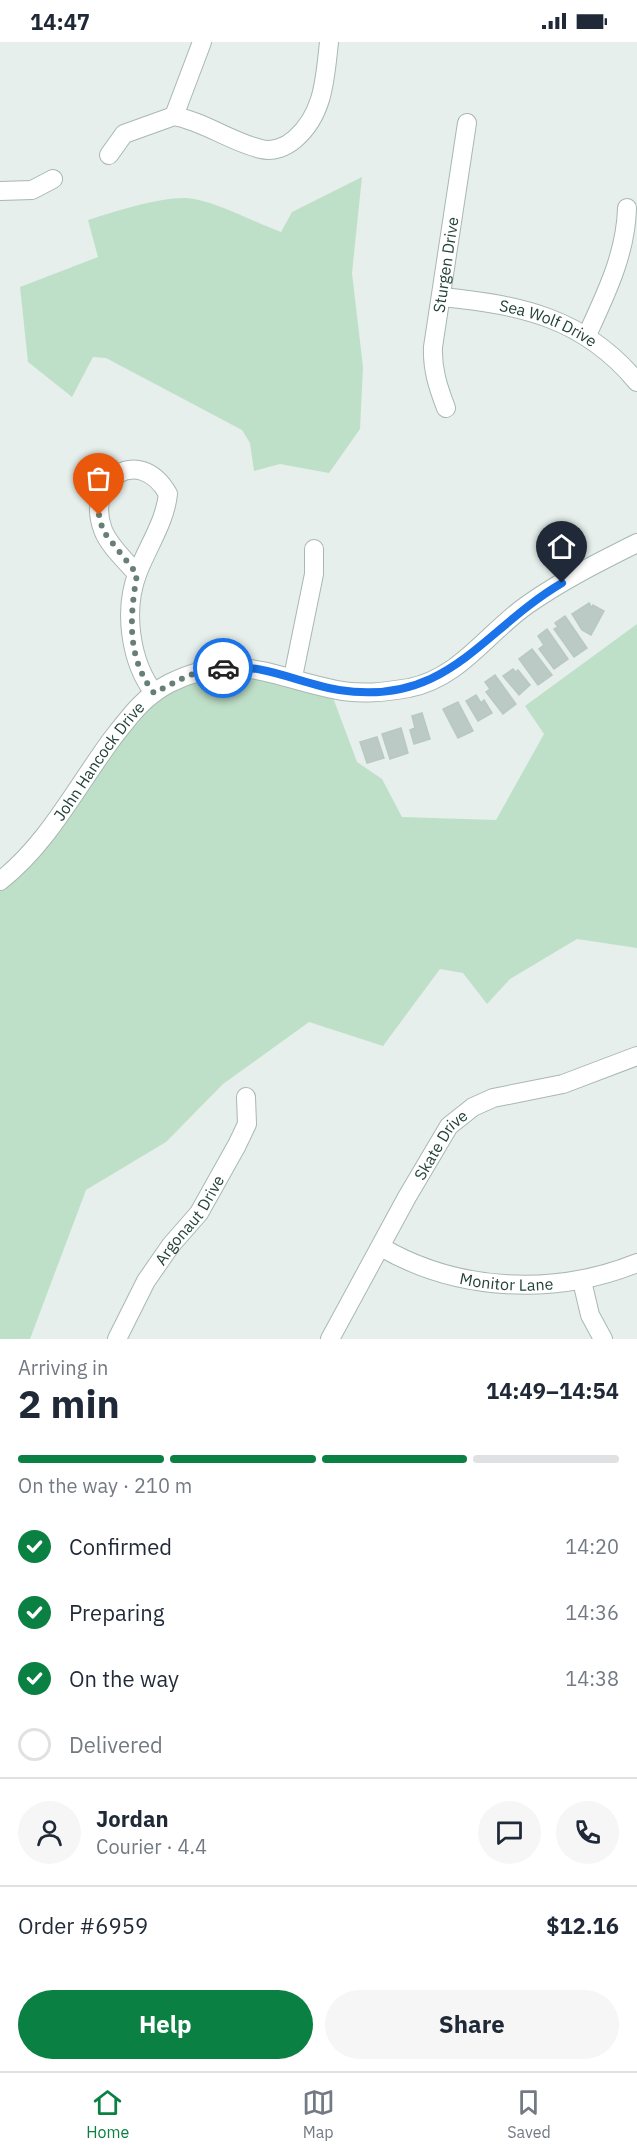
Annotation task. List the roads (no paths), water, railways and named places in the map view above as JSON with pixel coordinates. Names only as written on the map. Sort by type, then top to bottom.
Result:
[{"type":"street","points":[[174,116],[202,42]]},
{"type":"street","points":[[109,155],[117,140],[124,134],[174,116],[263,150],[284,147],[303,133],[314,119],[320,105],[329,42]]},
{"type":"street","name":"Sturgen Drive","points":[[446,408],[432,363],[467,123]]},
{"type":"street","points":[[0,191],[32,190],[53,179]]},
{"type":"street","points":[[587,335],[622,251],[627,234],[627,207]]},
{"type":"street","name":"Sea Wolf Drive","points":[[442,297],[516,307],[542,314],[587,335],[623,366],[637,382]]},
{"type":"street","points":[[137,574],[103,531],[99,515],[100,495],[110,478],[119,472],[135,469],[155,476],[168,494],[167,506],[137,574],[131,610],[131,629],[140,673],[154,693]]},
{"type":"street","name":"John Hancock Drive","points":[[0,881],[23,860],[137,706],[154,693],[189,675],[230,667],[271,671],[338,690],[362,693],[412,687],[432,680],[470,657],[524,607],[540,596],[637,543]]},
{"type":"street","points":[[293,677],[314,574],[314,549]]},
{"type":"street","name":"Skate Drive","points":[[330,1339],[449,1126],[465,1113],[502,1095],[563,1084],[637,1056]]},
{"type":"street","name":"Argonaut Drive","points":[[117,1339],[146,1281],[171,1245],[199,1213],[237,1145],[248,1124],[246,1097]]},
{"type":"street","name":"Monitor Lane","points":[[381,1247],[417,1266],[477,1281],[539,1284],[582,1281],[637,1263]]},
{"type":"street","points":[[582,1281],[590,1315],[603,1339]]}]
